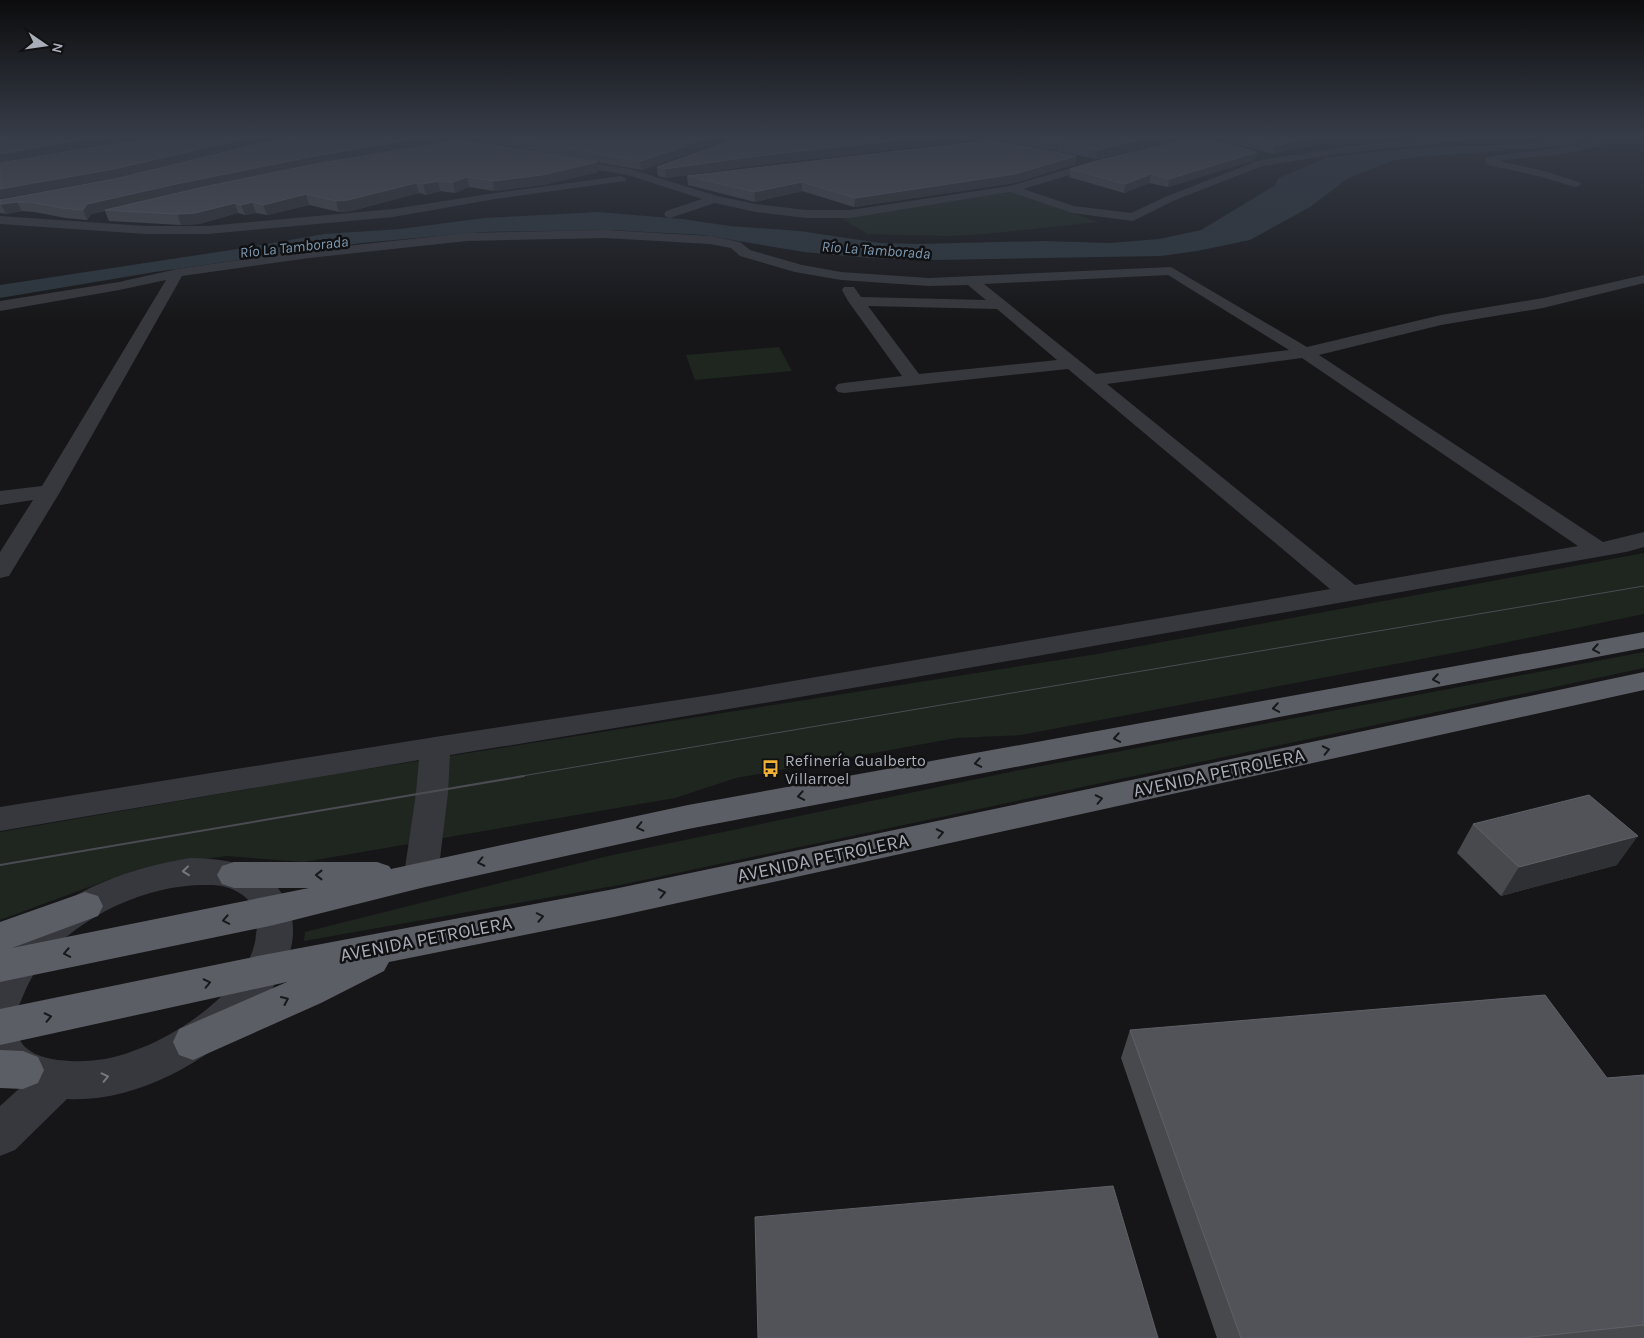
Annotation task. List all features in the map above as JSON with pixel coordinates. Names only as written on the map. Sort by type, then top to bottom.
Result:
[{"type":"highway","points":[[6,955],[274,911],[421,875],[697,815],[1644,640]]},
{"type":"highway","name":"AVENIDA PETROLERA","points":[[0,1027],[406,942],[614,904],[1644,682]]},
{"type":"highway","points":[[234,875],[421,875]]},
{"type":"highway","points":[[193,1042],[307,991],[406,942]]},
{"type":"street","points":[[0,220],[181,231],[350,218],[480,198]]},
{"type":"street","points":[[670,214],[714,199],[756,208],[832,215],[850,214],[950,198]]},
{"type":"street","points":[[1040,198],[1072,209],[1132,217],[1170,198]]},
{"type":"street","points":[[69,225],[106,216]]},
{"type":"street","points":[[0,306],[110,288],[177,273],[309,254],[467,237],[605,234],[710,240],[735,245],[745,253],[791,266],[841,276],[929,282],[1171,271],[1305,353],[1598,549]]},
{"type":"street","points":[[0,571],[49,492],[177,273]]},
{"type":"street","points":[[841,276],[856,301],[914,380]]},
{"type":"street","points":[[1094,380],[1305,353],[1441,320],[1542,304],[1644,279]]},
{"type":"street","points":[[972,281],[1351,594]]},
{"type":"street","points":[[856,301],[1002,305]]},
{"type":"street","points":[[844,388],[1072,363]]},
{"type":"street","points":[[0,498],[49,492]]},
{"type":"street","points":[[0,820],[435,747],[717,703],[1351,594],[1626,545],[1644,539]]},
{"type":"street","points":[[421,875],[432,793],[435,747]]},
{"type":"street","points":[[0,1005],[6,955],[49,932],[85,906],[125,886],[165,874],[202,870],[234,875],[259,888],[274,911],[276,933],[272,952],[251,990],[225,1017],[193,1042],[148,1065],[100,1079],[20,1066],[0,1135]]},
{"type":"shaded area","points":[[970,198],[1029,198],[1098,222],[950,236],[868,234],[842,219]]},
{"type":"shaded area","points":[[779,347],[792,371],[695,380],[686,355]]},
{"type":"shaded area","points":[[1644,553],[1644,614],[1469,650],[1021,735],[956,738],[736,778],[675,798],[304,862],[226,856],[192,861],[116,877],[0,920],[0,832],[335,774],[1097,654]]},
{"type":"shaded area","points":[[1644,652],[1644,668],[625,884],[304,941],[305,932],[608,856],[1015,771]]},
{"type":"water","name":"Río La Tamborada","points":[[1253,198],[1321,198],[1310,207],[1250,240],[1161,256],[936,260],[870,258],[804,252],[703,235],[611,230],[483,232],[361,243],[155,272],[0,298],[0,285],[324,234],[400,229],[484,218],[598,212],[682,219],[730,226],[800,231],[880,243],[918,244],[1043,241],[1109,243],[1159,239],[1201,230]]},
{"type":"building","points":[[112,198],[87,204],[83,210],[30,202],[0,204],[0,200]]},
{"type":"building","points":[[155,198],[289,198],[263,205],[252,202],[241,205],[235,203],[195,213],[177,214],[105,210]]},
{"type":"building","points":[[325,198],[354,198],[348,200],[336,201]]},
{"type":"building","points":[[1589,795],[1638,836],[1519,867],[1473,824]]},
{"type":"building","points":[[1545,995],[1607,1078],[1644,1075],[1644,1325],[1522,1338],[1241,1338],[1130,1030]]},
{"type":"building","points":[[1113,1186],[1158,1338],[758,1338],[755,1217]]},
{"type":"tram line","points":[[516,777],[1644,586]]},
{"type":"tram line","points":[[0,865],[524,776]]},
{"type":"place","name":"Refinería Gualberto Villarroel","points":[[771,769]]}]
